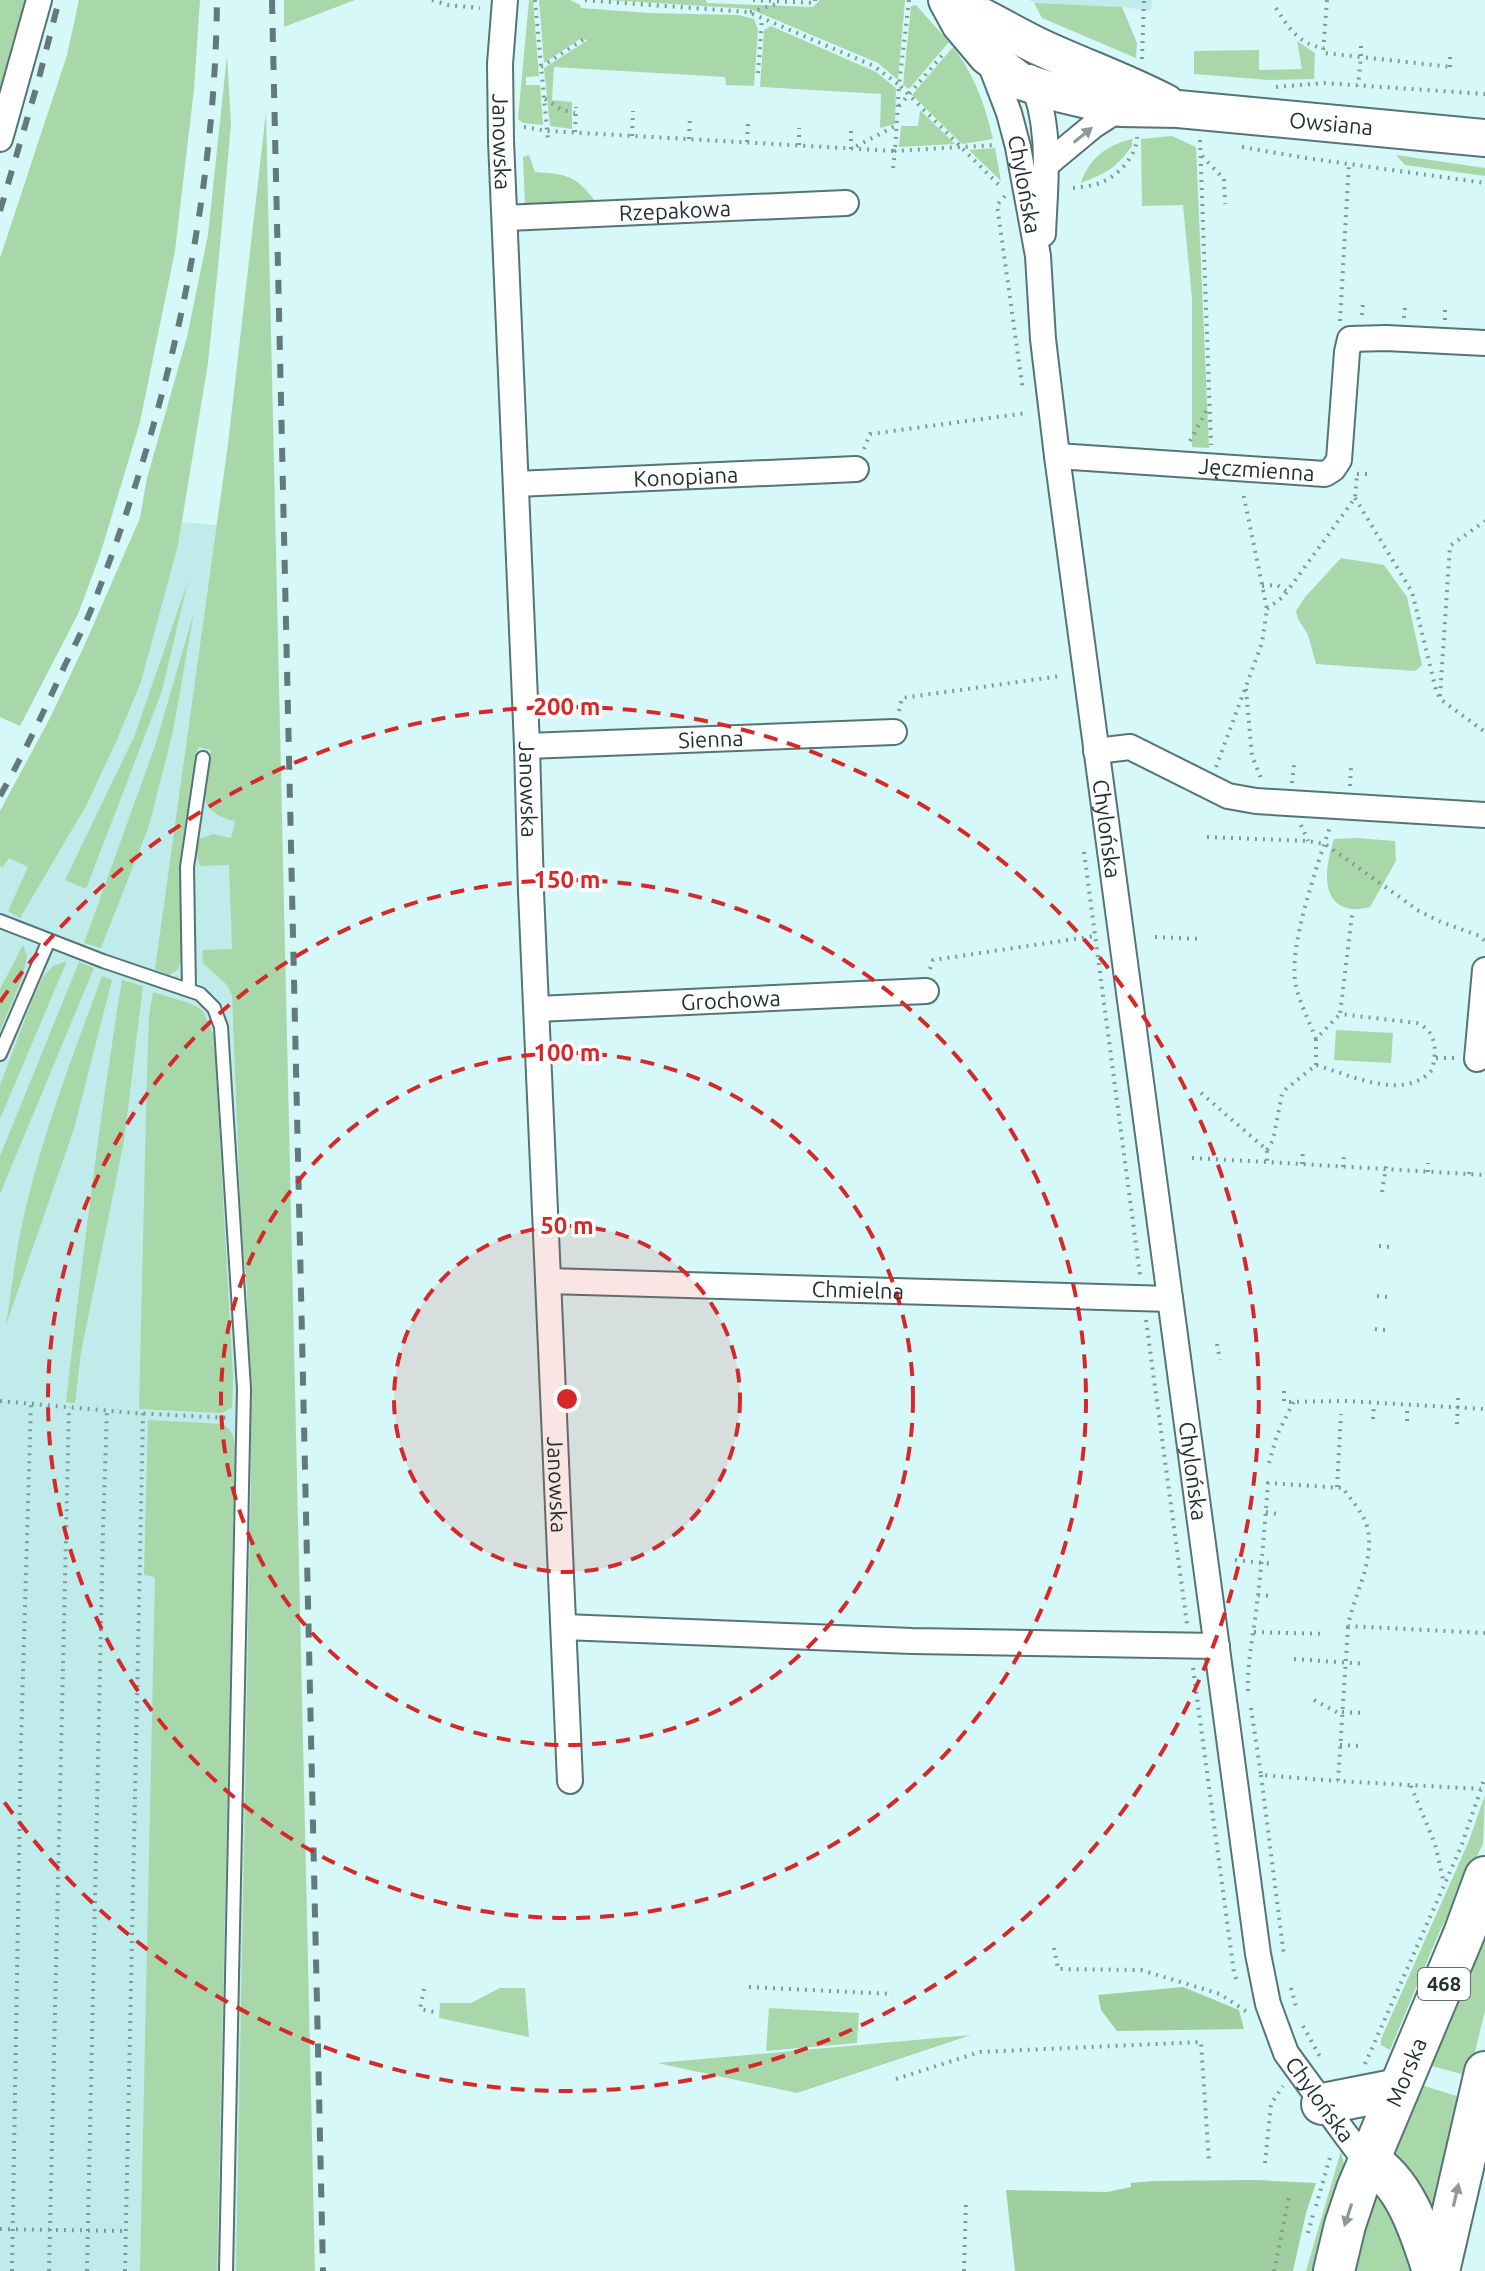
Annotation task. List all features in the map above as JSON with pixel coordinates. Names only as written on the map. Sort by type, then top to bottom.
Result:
[{"type":"main road","name":"Morska","points":[[1334,2271],[1345,2225],[1368,2160],[1485,1877]]},
{"type":"main road","points":[[1436,2271],[1478,2135],[1485,2072]]},
{"type":"main road","points":[[1322,2104],[1398,2089]]},
{"type":"main road","points":[[1368,2160],[1385,2173],[1402,2196],[1436,2271]]},
{"type":"street","points":[[0,139],[39,0]]},
{"type":"street","name":"Janowska","points":[[505,0],[500,64],[505,218],[570,1781]]},
{"type":"street","name":"Chylońska","points":[[948,1],[960,24],[998,44],[1083,67]]},
{"type":"street","name":"Chylońska","points":[[998,44],[1020,81],[1035,87]]},
{"type":"street","name":"Chylońska","points":[[998,44],[1038,256],[1043,339],[1057,456],[1258,1954],[1268,2004],[1286,2053],[1358,2151],[1368,2160]]},
{"type":"street","name":"Chylońska","points":[[1009,113],[1035,87],[1058,73],[1083,67]]},
{"type":"street","name":"Owsiana","points":[[1083,67],[1142,90],[1178,109]]},
{"type":"street","name":"Chylońska","points":[[1035,87],[1044,121],[1046,165],[1043,235],[1038,256]]},
{"type":"street","name":"Owsiana","points":[[1035,87],[1121,108],[1178,109],[1485,138]]},
{"type":"street","name":"Chylońska","points":[[1046,165],[1093,126],[1121,108]]},
{"type":"street","name":"Rzepakowa","points":[[505,218],[846,203]]},
{"type":"street","name":"Jęczmienna","points":[[1057,456],[1325,474],[1339,460],[1350,339],[1485,343]]},
{"type":"street","name":"Konopiana","points":[[516,484],[856,469]]},
{"type":"street","name":"Sienna","points":[[527,746],[894,732]]},
{"type":"street","name":"Chylońska","points":[[1096,751],[1130,747],[1228,796],[1256,801],[1343,797],[1485,815]]},
{"type":"street","points":[[1477,1059],[1485,970]]},
{"type":"street","name":"Grochowa","points":[[537,1009],[926,991]]},
{"type":"street","name":"Chmielna","points":[[548,1281],[1170,1299]]},
{"type":"street","points":[[564,1627],[898,1640],[1217,1646]]},
{"type":"lane","points":[[189,990],[187,867],[203,758]]},
{"type":"lane","points":[[0,921],[200,994],[214,1008],[221,1027],[244,1389],[226,2271]]},
{"type":"lane","points":[[0,1054],[49,940]]},
{"type":"path","points":[[432,0],[480,8]]},
{"type":"path","points":[[535,0],[548,141]]},
{"type":"path","points":[[582,0],[748,12],[782,2]]},
{"type":"path","points":[[753,0],[822,0]]},
{"type":"path","points":[[893,168],[909,0]]},
{"type":"path","points":[[1142,69],[1144,0]]},
{"type":"path","points":[[1327,0],[1323,53],[1450,67],[1450,52]]},
{"type":"path","points":[[1276,8],[1293,34],[1315,47],[1324,48]]},
{"type":"path","points":[[748,12],[874,66],[899,85],[1007,194]]},
{"type":"path","points":[[758,73],[762,18]]},
{"type":"path","points":[[541,67],[584,39]]},
{"type":"path","points":[[1358,86],[1361,46]]},
{"type":"path","points":[[899,107],[945,51]]},
{"type":"path","points":[[1272,87],[1324,83],[1485,94]]},
{"type":"path","points":[[544,98],[562,110],[576,110],[575,132]]},
{"type":"path","points":[[632,136],[633,111]]},
{"type":"path","points":[[689,139],[690,115]]},
{"type":"path","points":[[747,142],[748,123]]},
{"type":"path","points":[[516,124],[548,131],[895,151],[998,145]]},
{"type":"path","points":[[851,149],[897,125]]},
{"type":"path","points":[[799,128],[799,145]]},
{"type":"path","points":[[851,131],[851,149]]},
{"type":"path","points":[[1200,140],[1211,453]]},
{"type":"path","points":[[1073,188],[1101,183],[1118,172],[1136,151],[1137,145]]},
{"type":"path","points":[[1230,145],[1485,183]]},
{"type":"path","points":[[1201,155],[1224,179],[1225,204]]},
{"type":"path","points":[[1340,329],[1349,163]]},
{"type":"path","points":[[1005,182],[1007,194]]},
{"type":"path","points":[[856,469],[870,434],[1027,413],[997,205],[1007,194]]},
{"type":"path","points":[[1362,322],[1363,303]]},
{"type":"path","points":[[1187,443],[1210,404]]},
{"type":"path","points":[[1210,788],[1262,643],[1267,609],[1244,497],[1248,468]]},
{"type":"path","points":[[1267,609],[1283,597],[1355,498],[1357,474],[1371,474]]},
{"type":"path","points":[[1355,498],[1412,592],[1440,699],[1485,732]]},
{"type":"path","points":[[1440,699],[1450,546],[1485,521]]},
{"type":"path","points":[[1262,586],[1277,585],[1286,591]]},
{"type":"path","points":[[894,732],[902,698],[1061,676]]},
{"type":"path","points":[[1246,687],[1252,756],[1263,781]]},
{"type":"path","points":[[1292,785],[1294,765]]},
{"type":"path","points":[[1316,1065],[1316,1039],[1295,985],[1294,969],[1298,937],[1351,768]]},
{"type":"path","points":[[1207,837],[1325,844],[1419,911],[1480,936],[1485,941]]},
{"type":"path","points":[[1083,844],[1187,1629]]},
{"type":"path","points":[[1316,1039],[1340,1014],[1352,915]]},
{"type":"path","points":[[926,991],[933,960],[1095,936]]},
{"type":"path","points":[[1155,937],[1201,939]]},
{"type":"path","points":[[1316,1065],[1371,1083],[1411,1084],[1419,1082],[1432,1070],[1435,1058],[1432,1034],[1425,1027],[1417,1023],[1340,1014]]},
{"type":"path","points":[[1435,1058],[1448,1058]]},
{"type":"path","points":[[1267,1162],[1267,1150],[1273,1140],[1282,1094],[1316,1065]]},
{"type":"path","points":[[1201,1093],[1267,1150]]},
{"type":"path","points":[[1302,1164],[1303,1150]]},
{"type":"path","points":[[1343,1167],[1344,1153]]},
{"type":"path","points":[[1192,1158],[1485,1175]]},
{"type":"path","points":[[1382,1192],[1387,1161]]},
{"type":"path","points":[[1428,1163],[1428,1172]]},
{"type":"path","points":[[1469,1174],[1470,1166]]},
{"type":"path","points":[[1379,1246],[1391,1247]]},
{"type":"path","points":[[1377,1296],[1388,1297]]},
{"type":"path","points":[[1375,1329],[1386,1330]]},
{"type":"path","points":[[1217,1344],[1220,1360]]},
{"type":"path","points":[[1284,1391],[1284,1402],[1485,1409]]},
{"type":"path","points":[[1457,1424],[1458,1397]]},
{"type":"path","points":[[0,1401],[243,1419]]},
{"type":"path","points":[[1269,1463],[1277,1435],[1294,1401]]},
{"type":"path","points":[[12,2271],[21,1742],[31,1403]]},
{"type":"path","points":[[1373,1419],[1374,1404]]},
{"type":"path","points":[[1407,1406],[1407,1421]]},
{"type":"path","points":[[49,2271],[69,1407]]},
{"type":"path","points":[[87,2271],[107,1410]]},
{"type":"path","points":[[125,2271],[143,1413]]},
{"type":"path","points":[[1337,1487],[1341,1414]]},
{"type":"path","points":[[1285,1959],[1248,1688],[1268,1483],[1343,1488],[1367,1526],[1369,1556],[1348,1626],[1338,1781]]},
{"type":"path","points":[[1266,1512],[1277,1514]]},
{"type":"path","points":[[1235,1560],[1273,1564]]},
{"type":"path","points":[[1258,1595],[1271,1596]]},
{"type":"path","points":[[1348,1626],[1485,1633]]},
{"type":"path","points":[[1254,1632],[1326,1634]]},
{"type":"path","points":[[1294,1659],[1366,1664]]},
{"type":"path","points":[[1314,1700],[1342,1713],[1363,1713]]},
{"type":"path","points":[[1340,1745],[1361,1746]]},
{"type":"path","points":[[1261,1775],[1481,1789]]},
{"type":"path","points":[[1358,2070],[1364,2065],[1461,1847],[1485,1777]]},
{"type":"path","points":[[1411,1786],[1435,1844],[1444,1886]]},
{"type":"path","points":[[1054,1948],[1058,1969],[1141,1970],[1220,1994],[1249,2013]]},
{"type":"path","points":[[1290,1986],[1301,2022],[1324,2063]]},
{"type":"path","points":[[749,1987],[893,1994]]},
{"type":"path","points":[[424,1989],[420,2009],[439,2013]]},
{"type":"path","points":[[896,2079],[980,2052],[1201,2042],[1209,2163]]},
{"type":"path","points":[[1265,2163],[1271,2104],[1284,2084]]},
{"type":"path","points":[[1274,2271],[1289,2197]]},
{"type":"path","points":[[964,2271],[966,2200]]},
{"type":"path","points":[[0,2229],[126,2231]]},
{"type":"shaded area","points":[[1029,0],[1152,0],[1151,11],[1034,3]]},
{"type":"shaded area","points":[[140,518],[259,529],[296,2271],[0,2271],[0,831],[38,758]]},
{"type":"green space","points":[[0,0],[25,0],[0,95]]},
{"type":"green space","points":[[79,0],[200,0],[194,89],[175,251],[140,422],[100,555],[78,614],[20,726],[0,717],[0,258],[67,55]]},
{"type":"green space","points":[[284,0],[355,0],[284,27]]},
{"type":"green space","points":[[529,0],[533,0],[539,76],[526,77],[526,85],[540,85],[543,125],[523,123],[518,119]]},
{"type":"green space","points":[[539,0],[570,0],[581,8],[738,15],[754,19],[758,30],[754,86],[726,85],[725,77],[554,67],[552,100],[572,102],[572,129],[550,126],[544,68],[588,40],[580,39],[544,63]]},
{"type":"green space","points":[[608,0],[706,0],[707,3],[813,7],[820,0],[905,0],[898,80],[878,63],[750,9]]},
{"type":"green space","points":[[1034,3],[1122,7],[1137,43],[1136,58],[1042,18]]},
{"type":"green space","points":[[916,5],[949,42],[909,89],[903,85],[911,6]]},
{"type":"green space","points":[[771,26],[876,72],[896,88],[895,124],[880,128],[881,94],[760,87],[764,30]]},
{"type":"green space","points":[[1297,41],[1315,53],[1314,79],[1269,80],[1194,74],[1194,51],[1259,50],[1259,70],[1302,69]]},
{"type":"green space","points":[[953,47],[978,91],[993,139],[962,144],[912,95]]},
{"type":"green space","points":[[227,55],[231,124],[219,257],[208,363],[178,545],[141,682],[116,742],[86,806],[20,918],[8,911],[28,867],[9,858],[3,867],[0,866],[0,811],[50,718],[140,518],[147,478],[187,337],[208,235]]},
{"type":"green space","points":[[920,110],[955,144],[899,147],[901,126],[918,126]]},
{"type":"green space","points":[[266,112],[315,2271],[236,2271],[251,1476],[247,1287],[241,1223],[232,995],[227,985],[203,963],[202,950],[232,949],[229,865],[200,866],[196,851],[199,839],[213,834],[231,838],[235,821],[211,810],[206,803],[205,785],[211,750],[198,747],[180,870],[182,960],[177,970],[169,975],[155,969],[228,444]]},
{"type":"green space","points":[[1172,136],[1196,147],[1209,448],[1192,447],[1192,298],[1183,205],[1142,206],[1141,139]]},
{"type":"green space","points":[[1132,139],[1132,146],[1116,165],[1081,183],[1089,166],[1100,154]]},
{"type":"green space","points":[[995,148],[1001,181],[969,150]]},
{"type":"green space","points":[[529,155],[535,172],[571,178],[598,205],[534,207],[525,204],[523,157]]},
{"type":"green space","points":[[1396,155],[1485,168],[1485,176],[1405,165]]},
{"type":"green space","points":[[1341,558],[1384,565],[1407,597],[1422,665],[1415,671],[1316,664],[1308,635],[1296,611]]},
{"type":"green space","points":[[188,581],[162,691],[86,889],[65,880],[134,737]]},
{"type":"green space","points":[[194,612],[173,731],[149,826],[101,948],[84,943],[155,746]]},
{"type":"green space","points":[[1334,839],[1395,841],[1396,861],[1370,907],[1353,909],[1333,899],[1327,869]]},
{"type":"green space","points":[[23,945],[27,956],[23,976],[0,1031],[0,989]]},
{"type":"green space","points":[[67,961],[0,1119],[0,1085],[33,998],[43,977],[53,966]]},
{"type":"green space","points":[[79,962],[94,968],[0,1194],[0,1156]]},
{"type":"green space","points":[[102,976],[112,980],[74,1129],[6,1325],[20,1234],[36,1168]]},
{"type":"green space","points":[[122,980],[143,986],[124,1141],[81,1352],[75,1403],[66,1402],[91,1191]]},
{"type":"green space","points":[[153,992],[192,1004],[203,1011],[214,1036],[233,1377],[232,1407],[222,1413],[139,1409],[147,1072]]},
{"type":"green space","points":[[1336,1030],[1393,1033],[1391,1063],[1334,1060]]},
{"type":"green space","points":[[148,1420],[223,1424],[233,1435],[235,1450],[217,2271],[140,2271],[155,1577],[144,1575]]},
{"type":"green space","points":[[1485,1795],[1483,1844],[1439,1933],[1390,2050],[1381,2045],[1381,2039],[1468,1843]]},
{"type":"green space","points":[[1485,1922],[1485,2011],[1469,2076],[1424,2064]]},
{"type":"green space","points":[[1183,1987],[1239,2010],[1244,2029],[1117,2031],[1101,2010],[1098,1995]]},
{"type":"green space","points":[[500,1988],[525,1988],[529,2037],[439,2018],[440,2003],[471,2003]]},
{"type":"green space","points":[[769,2008],[859,2013],[857,2043],[766,2051]]},
{"type":"green space","points":[[971,2035],[797,2093],[657,2063]]},
{"type":"green space","points":[[1415,2083],[1463,2098],[1438,2208],[1432,2212],[1387,2151]]},
{"type":"green space","points":[[1341,2151],[1345,2168],[1316,2271],[1306,2271]]},
{"type":"green space","points":[[1382,2180],[1412,2271],[1347,2271],[1358,2230]]},
{"type":"green space","points":[[1153,2181],[1316,2183],[1293,2271],[1015,2271],[1006,2190],[1107,2192],[1131,2187],[1131,2183]]},
{"type":"railway","points":[[0,211],[59,0]]},
{"type":"railway","points":[[0,796],[91,610],[118,537],[164,387],[182,311],[207,156],[217,0]]},
{"type":"railway","points":[[272,0],[323,2271]]}]
